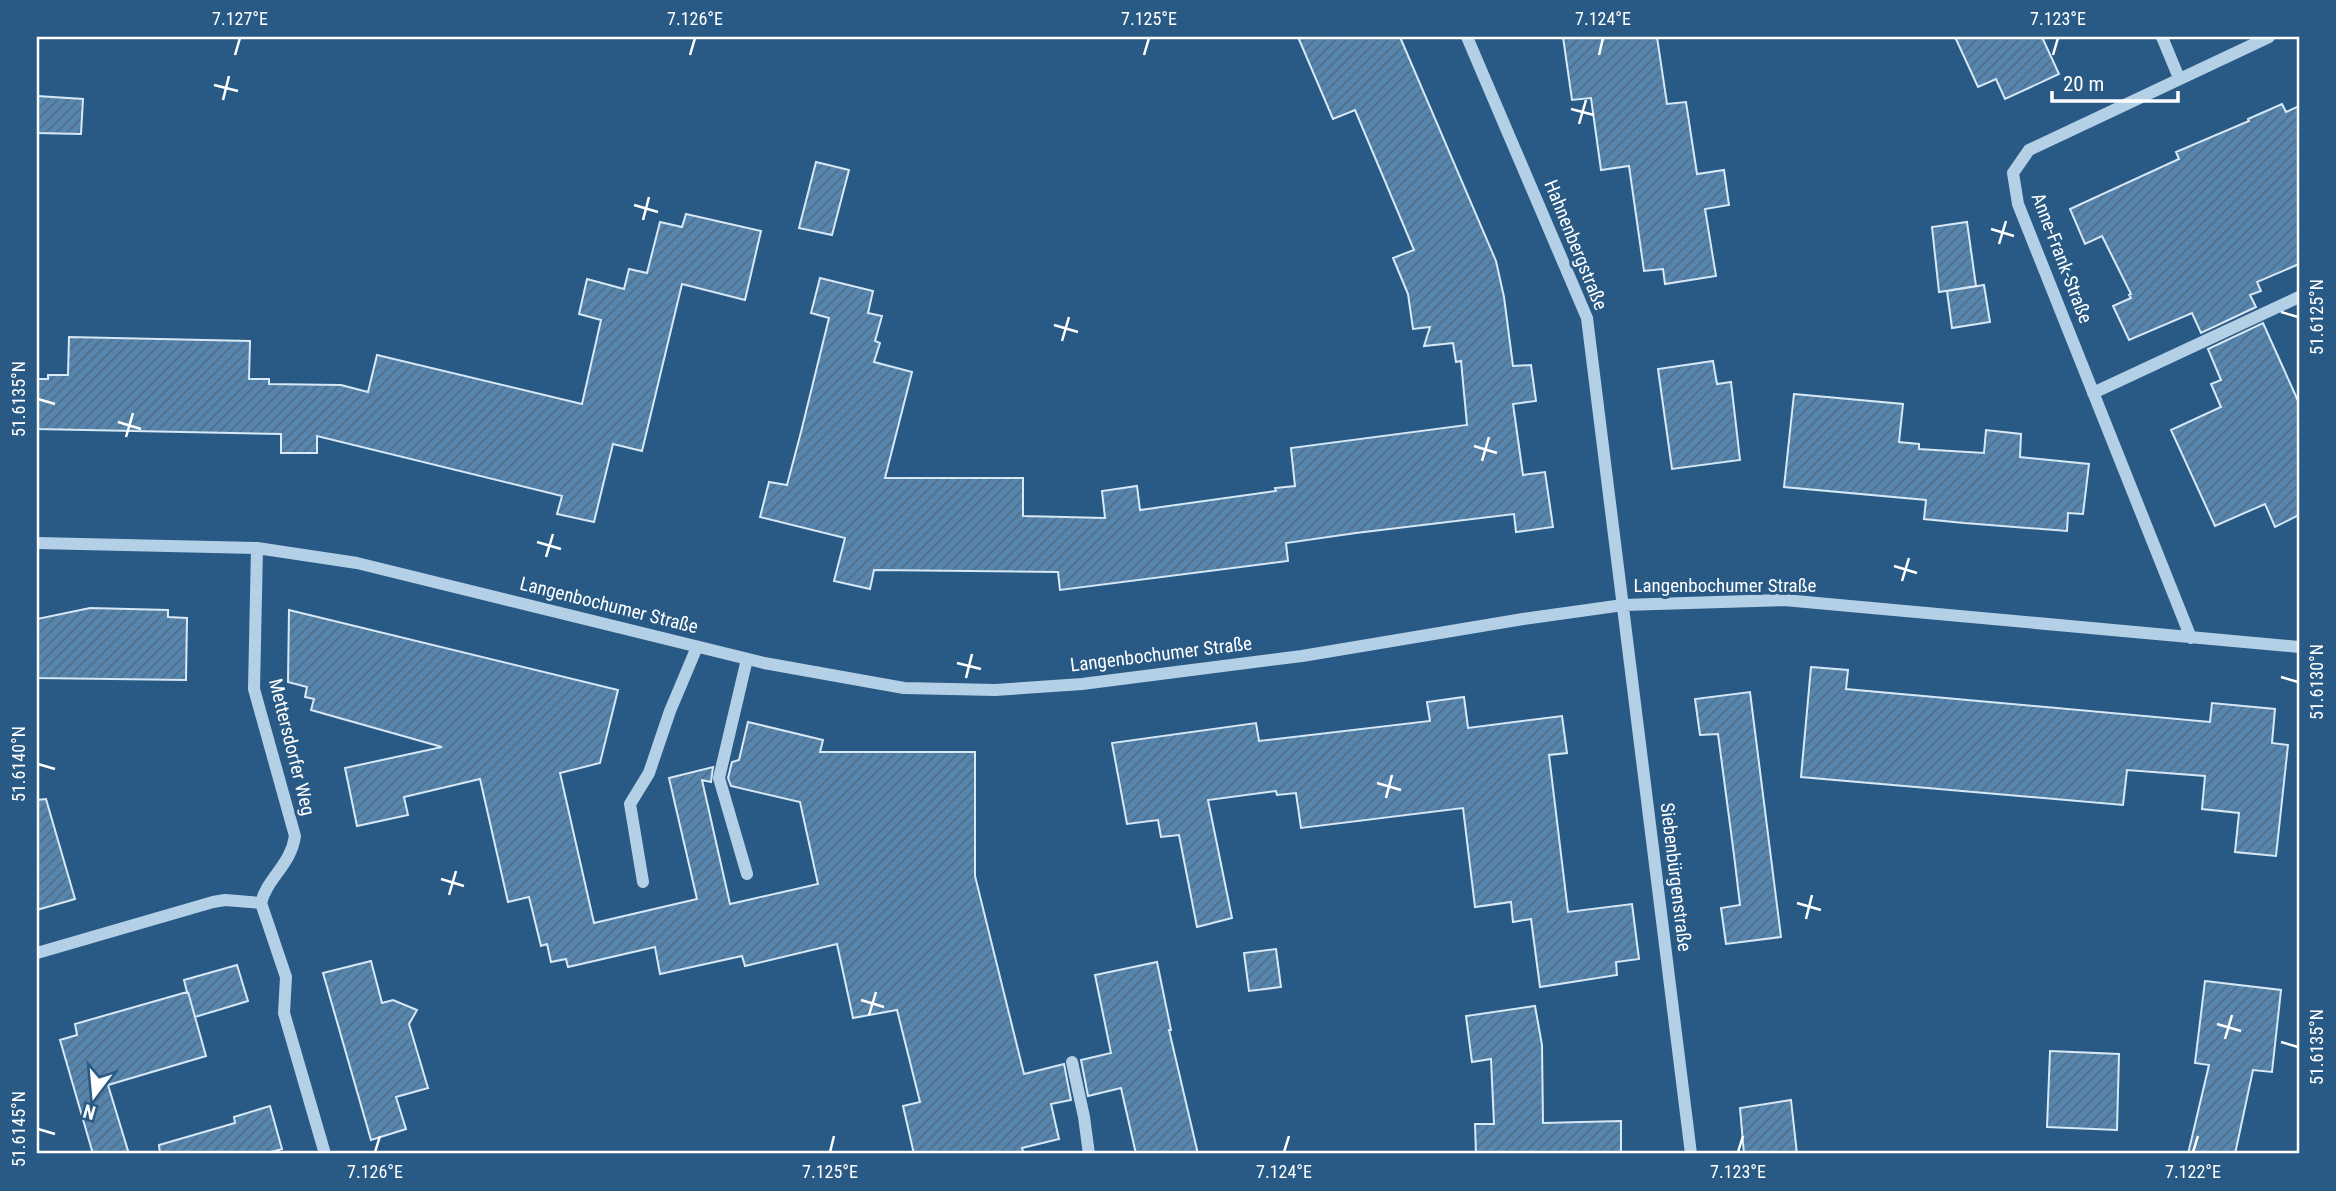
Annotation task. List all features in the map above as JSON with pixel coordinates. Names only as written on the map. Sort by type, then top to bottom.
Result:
[{"type":"street","name":"Hahnenbergstraße","points":[[1467,37],[1587,318],[1623,605]]},
{"type":"street","points":[[2162,37],[2179,78]]},
{"type":"street","name":"Anne-Frank-Straße","points":[[2191,638],[2018,204],[2014,173],[2029,150],[2269,37]]},
{"type":"street","points":[[2093,393],[2299,297]]},
{"type":"street","name":"Langenbochumer Straße","points":[[37,543],[257,548],[357,563],[747,659],[904,688],[995,690],[1057,686],[1302,656],[1623,605],[1784,600],[2299,647]]},
{"type":"street","name":"Mettersdorfer Weg","points":[[257,548],[254,690],[295,836],[290,857],[268,887],[261,903]]},
{"type":"street","name":"Siebenbürgenstraße","points":[[1623,605],[1691,1154]]},
{"type":"street","points":[[643,882],[630,804],[649,773],[670,711],[697,647]]},
{"type":"street","points":[[747,659],[719,778],[747,874]]},
{"type":"street","points":[[37,953],[214,902],[225,900],[261,903],[286,977],[284,1013],[325,1154]]},
{"type":"street","points":[[1072,1062],[1089,1154]]},
{"type":"building","points":[[1298,37],[1400,37],[1496,261],[1504,297],[1513,366],[1531,365],[1536,401],[1513,404],[1523,475],[1545,472],[1553,527],[1516,532],[1514,514],[1356,533],[1286,543],[1288,561],[1060,590],[1058,572],[874,570],[870,589],[834,581],[845,538],[760,517],[769,482],[787,485],[801,432],[829,318],[811,313],[820,278],[873,291],[868,313],[882,316],[875,341],[880,343],[874,362],[912,372],[885,478],[1023,478],[1023,516],[1105,518],[1102,491],[1137,486],[1140,510],[1276,491],[1275,488],[1295,486],[1291,448],[1467,425],[1461,361],[1456,362],[1453,343],[1424,346],[1430,327],[1413,329],[1408,294],[1393,258],[1414,250],[1355,110],[1333,119]]},
{"type":"building","points":[[1563,37],[1657,37],[1667,104],[1686,102],[1697,174],[1724,170],[1729,205],[1705,209],[1716,276],[1665,284],[1663,269],[1644,271],[1629,166],[1601,170],[1591,98],[1572,100]]},
{"type":"building","points":[[1955,37],[2042,37],[2059,74],[2005,99],[1996,79],[1978,87]]},
{"type":"building","points":[[37,96],[83,99],[81,134],[37,133]]},
{"type":"building","points":[[2282,104],[2286,112],[2299,106],[2299,264],[2257,282],[2261,291],[2250,295],[2256,307],[2201,333],[2192,313],[2129,340],[2113,306],[2131,298],[2131,294],[2102,236],[2085,244],[2070,209],[2179,159],[2176,152]]},
{"type":"building","points":[[816,162],[849,170],[832,235],[799,228]]},
{"type":"building","points":[[686,214],[761,231],[745,300],[682,284],[642,451],[613,444],[594,522],[557,514],[562,496],[317,436],[317,453],[281,453],[281,434],[37,429],[37,379],[48,379],[48,375],[68,375],[69,337],[250,341],[249,379],[269,379],[269,384],[341,385],[368,392],[377,355],[582,404],[601,320],[579,314],[587,279],[624,289],[629,269],[647,273],[660,222],[682,227]]},
{"type":"building","points":[[1967,222],[1976,286],[1939,292],[1932,227]]},
{"type":"building","points":[[1984,285],[1990,322],[1952,328],[1947,291]]},
{"type":"building","points":[[2263,323],[2299,403],[2299,515],[2275,527],[2265,504],[2215,526],[2171,430],[2221,407],[2211,384],[2221,380],[2208,349]]},
{"type":"building","points":[[1713,361],[1717,384],[1731,382],[1740,460],[1672,469],[1658,369]]},
{"type":"building","points":[[1794,394],[1903,404],[1899,442],[1919,444],[1919,449],[1984,453],[1986,430],[2021,434],[2020,457],[2089,464],[2083,514],[2068,513],[2067,531],[1964,523],[1924,519],[1926,500],[1784,487]]},
{"type":"building","points":[[90,608],[168,610],[168,617],[187,618],[186,680],[37,678],[37,619]]},
{"type":"building","points":[[289,610],[618,690],[600,763],[560,773],[594,923],[697,899],[669,778],[713,767],[711,782],[702,780],[730,904],[818,884],[800,802],[731,786],[728,778],[732,762],[739,760],[748,722],[823,740],[820,752],[975,752],[975,876],[1024,1074],[1064,1064],[1071,1100],[1051,1104],[1059,1139],[1022,1148],[1024,1154],[914,1154],[903,1106],[920,1102],[897,1010],[853,1018],[837,944],[745,966],[742,956],[660,974],[655,947],[568,967],[566,959],[551,962],[547,944],[541,946],[529,897],[508,902],[480,779],[404,797],[408,815],[357,826],[345,768],[442,747],[311,710],[314,699],[305,697],[307,687],[288,682]]},
{"type":"building","points":[[1811,667],[1848,670],[1846,689],[2210,722],[2212,703],[2275,709],[2272,743],[2288,745],[2276,856],[2235,852],[2239,813],[2202,809],[2205,776],[2127,770],[2123,805],[1801,777]]},
{"type":"building","points":[[1750,692],[1781,937],[1726,944],[1721,908],[1740,905],[1734,855],[1718,734],[1700,735],[1695,699]]},
{"type":"building","points":[[1464,697],[1468,728],[1562,716],[1567,753],[1549,755],[1568,912],[1632,904],[1639,959],[1616,962],[1617,975],[1540,987],[1531,919],[1513,922],[1511,902],[1475,907],[1463,808],[1301,828],[1296,793],[1277,795],[1276,791],[1208,800],[1232,918],[1197,927],[1179,835],[1161,837],[1158,820],[1127,824],[1112,743],[1256,723],[1259,741],[1430,721],[1427,702]]},
{"type":"building","points":[[46,799],[75,899],[37,910],[37,800]]},
{"type":"building","points":[[1276,949],[1281,987],[1249,991],[1244,953]]},
{"type":"building","points":[[371,961],[382,1003],[393,1000],[417,1010],[409,1024],[428,1088],[396,1097],[406,1129],[371,1140],[323,973]]},
{"type":"building","points":[[1157,962],[1169,1030],[1198,1154],[1136,1154],[1121,1088],[1088,1096],[1081,1060],[1111,1053],[1095,975]]},
{"type":"building","points":[[237,965],[248,1001],[195,1017],[206,1056],[108,1085],[129,1154],[93,1154],[60,1040],[77,1035],[75,1024],[187,992],[184,980]]},
{"type":"building","points":[[2205,981],[2281,990],[2272,1072],[2253,1070],[2235,1154],[2188,1154],[2209,1065],[2195,1063]]},
{"type":"building","points":[[1535,1006],[1542,1045],[1543,1123],[1621,1121],[1621,1154],[1476,1154],[1475,1124],[1494,1124],[1491,1059],[1472,1062],[1466,1016]]},
{"type":"building","points":[[2050,1051],[2119,1054],[2117,1130],[2047,1127]]},
{"type":"building","points":[[1791,1100],[1797,1154],[1744,1154],[1740,1108]]},
{"type":"building","points":[[270,1106],[282,1149],[264,1154],[160,1154],[159,1145],[235,1123],[234,1117]]}]
